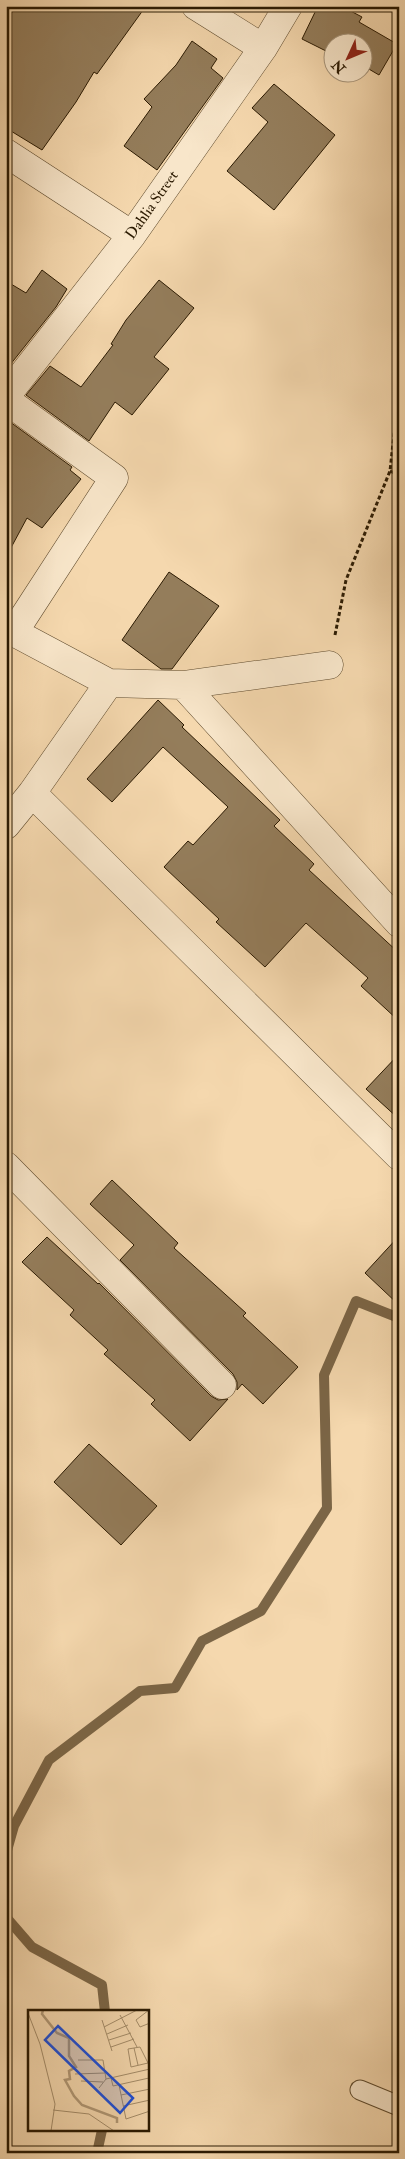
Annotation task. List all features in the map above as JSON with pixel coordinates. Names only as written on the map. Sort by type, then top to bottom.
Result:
[{"type":"street","points":[[196,6],[263,48]]},
{"type":"street","name":"Dahlia Street","points":[[6,398],[132,235],[263,48],[288,6]]},
{"type":"street","points":[[6,153],[132,235]]},
{"type":"street","points":[[6,398],[114,478],[10,630],[109,683],[183,685],[329,665]]},
{"type":"street","points":[[6,825],[32,793],[109,683]]},
{"type":"street","points":[[183,685],[399,923]]},
{"type":"street","points":[[32,793],[399,1156]]},
{"type":"street","points":[[6,1166],[222,1385]]},
{"type":"lane","points":[[360,2090],[399,2106]]},
{"type":"path","points":[[329,665],[346,580],[390,471],[399,389]]},
{"type":"path","points":[[390,471],[399,475]]},
{"type":"building","points":[[6,6],[146,6],[97,74],[94,72],[76,102],[42,150],[6,128]]},
{"type":"building","points":[[318,6],[341,6],[362,17],[359,22],[397,44],[379,75],[372,71],[372,32],[322,32],[322,49],[302,39]]},
{"type":"building","points":[[192,41],[217,59],[211,68],[223,78],[157,170],[124,146],[152,107],[144,99],[176,65]]},
{"type":"building","points":[[274,84],[335,135],[274,210],[227,171],[268,122],[252,108]]},
{"type":"building","points":[[42,270],[67,289],[56,307],[6,370],[6,281],[26,293]]},
{"type":"building","points":[[159,280],[194,308],[154,357],[169,369],[132,415],[115,402],[89,441],[26,395],[50,366],[81,387],[113,345],[111,344],[126,320]]},
{"type":"building","points":[[6,419],[72,467],[70,470],[81,479],[42,528],[27,518],[6,557]]},
{"type":"building","points":[[169,572],[219,606],[172,669],[161,669],[122,640]]},
{"type":"building","points":[[158,700],[184,725],[182,727],[280,820],[274,826],[314,864],[309,870],[399,953],[399,1021],[361,986],[368,978],[306,923],[265,967],[216,922],[219,919],[164,867],[188,841],[193,845],[228,807],[163,747],[112,802],[87,779]]},
{"type":"building","points":[[399,1054],[399,1119],[366,1089]]},
{"type":"building","points":[[112,1180],[178,1243],[174,1248],[246,1313],[243,1316],[298,1367],[263,1404],[242,1384],[237,1390],[237,1382],[233,1374],[120,1260],[134,1245],[90,1204]]},
{"type":"building","points":[[399,1236],[399,1305],[365,1273]]},
{"type":"building","points":[[47,1237],[99,1283],[211,1396],[218,1400],[228,1399],[190,1441],[151,1404],[155,1400],[104,1354],[108,1350],[70,1315],[74,1310],[22,1262]]},
{"type":"building","points":[[89,1444],[157,1506],[121,1545],[54,1482]]},
{"type":"waterway","points":[[6,1854],[14,1826],[49,1760],[140,1691],[175,1688],[202,1641],[261,1611],[327,1508],[324,1375],[356,1301],[399,1318]]},
{"type":"waterway","points":[[6,1917],[32,1947],[102,1985],[105,2010]]},
{"type":"waterway","points":[[97,2153],[102,2132]]}]
